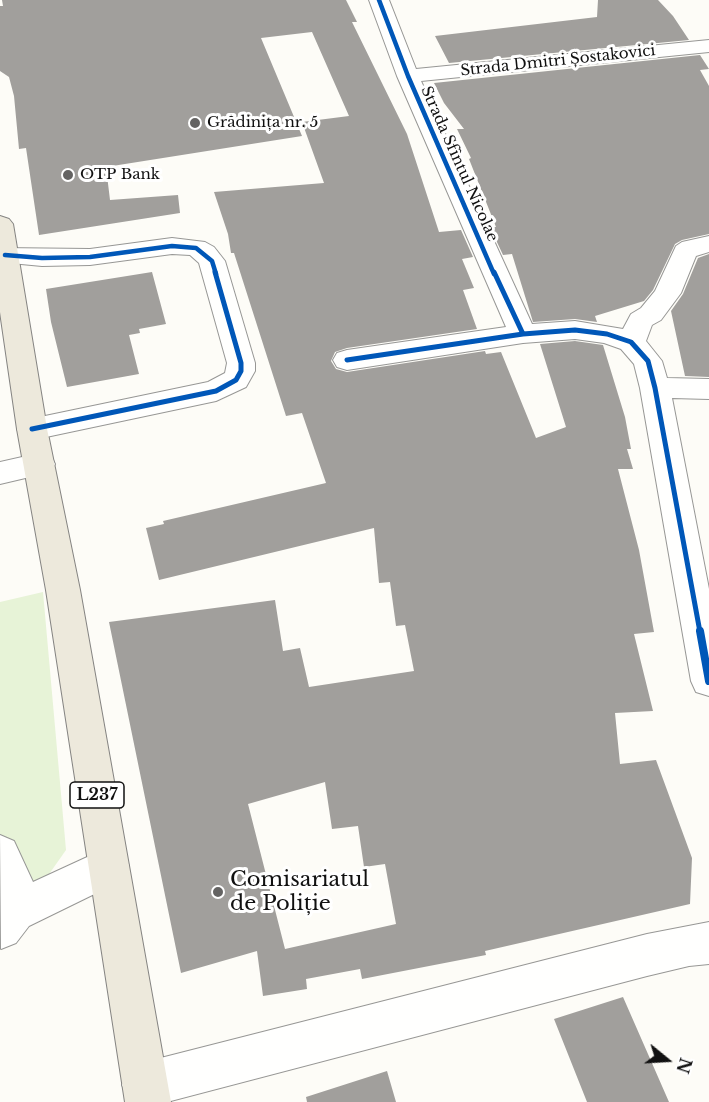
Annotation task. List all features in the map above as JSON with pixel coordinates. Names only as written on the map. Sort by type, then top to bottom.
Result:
[{"type":"main road","name":"L237","points":[[0,224],[32,429],[109,866],[146,1094]]},
{"type":"street","name":"Strada Sfîntul Nicolae","points":[[379,0],[408,76],[501,289],[524,334]]},
{"type":"street","name":"Strada Dmitri Șostakovici","points":[[408,76],[709,46]]},
{"type":"street","points":[[631,342],[641,320],[655,310],[666,293],[684,252],[709,244]]},
{"type":"street","points":[[5,255],[42,258],[81,257],[172,246],[196,249],[206,254],[212,261],[241,363],[241,371],[236,380],[216,391],[32,429]]},
{"type":"street","points":[[347,360],[524,334],[575,330],[607,334],[631,342],[648,361],[655,388],[709,681]]},
{"type":"street","points":[[655,388],[709,389]]},
{"type":"street","points":[[0,473],[42,476]]},
{"type":"street","points":[[0,854],[13,882],[15,896],[7,920]]},
{"type":"street","points":[[7,920],[109,866]]},
{"type":"street","points":[[146,1094],[647,955],[688,945],[709,943]]},
{"type":"green space","points":[[43,592],[66,850],[0,944],[0,602]]},
{"type":"building","points":[[2,0],[346,0],[357,22],[352,22],[407,134],[439,232],[461,230],[473,257],[462,259],[474,288],[463,290],[477,329],[347,348],[335,352],[331,361],[336,369],[347,372],[485,351],[486,354],[501,352],[536,438],[566,427],[540,344],[575,341],[603,345],[625,417],[631,449],[627,449],[633,469],[618,469],[639,550],[654,632],[634,634],[653,711],[615,713],[620,764],[656,760],[692,858],[690,904],[485,951],[486,955],[362,979],[360,969],[306,979],[307,989],[263,996],[257,951],[181,973],[109,622],[275,600],[283,651],[300,648],[309,687],[414,671],[405,625],[396,626],[390,582],[379,583],[374,528],[159,580],[146,528],[164,524],[163,521],[326,483],[302,413],[286,416],[234,253],[231,253],[228,234],[214,192],[324,183],[302,122],[349,116],[312,32],[261,38],[302,136],[106,167],[110,200],[178,195],[180,213],[39,235],[26,148],[19,149],[14,96],[9,77],[0,71],[0,6],[3,6]],"holes":[[[325,782],[332,829],[358,826],[364,867],[385,864],[396,924],[285,949],[248,804]]]},
{"type":"building","points":[[598,0],[658,0],[673,16],[689,40],[449,63],[435,36],[597,17]]},
{"type":"building","points":[[700,55],[709,69],[700,70],[709,86],[709,234],[682,240],[675,244],[653,290],[644,301],[595,316],[597,322],[575,319],[533,322],[512,254],[503,255],[490,227],[496,227],[469,159],[471,158],[457,129],[464,129],[444,103],[434,83]]},
{"type":"building","points":[[709,254],[709,377],[685,376],[671,311],[683,294],[698,258]]},
{"type":"building","points":[[152,272],[166,324],[139,329],[140,333],[129,335],[139,374],[67,387],[51,322],[46,289]]},
{"type":"building","points":[[623,997],[669,1102],[587,1102],[554,1019]]},
{"type":"building","points":[[387,1071],[396,1102],[307,1102],[306,1097]]},
{"type":"cycle path","points":[[379,0],[408,76],[523,334]]},
{"type":"cycle path","points":[[5,255],[42,258],[90,257],[172,246],[196,248],[212,261],[241,363],[241,371],[236,380],[216,391],[32,429]]},
{"type":"cycle path","points":[[347,360],[523,334],[575,330],[607,334],[631,342],[648,361],[655,388],[709,681]]},
{"type":"place","name":"Grădinița nr. 5","points":[[195,123]]},
{"type":"place","name":"OTP Bank","points":[[68,175]]},
{"type":"place","name":"Comisariatul de Poliție","points":[[218,892]]}]
